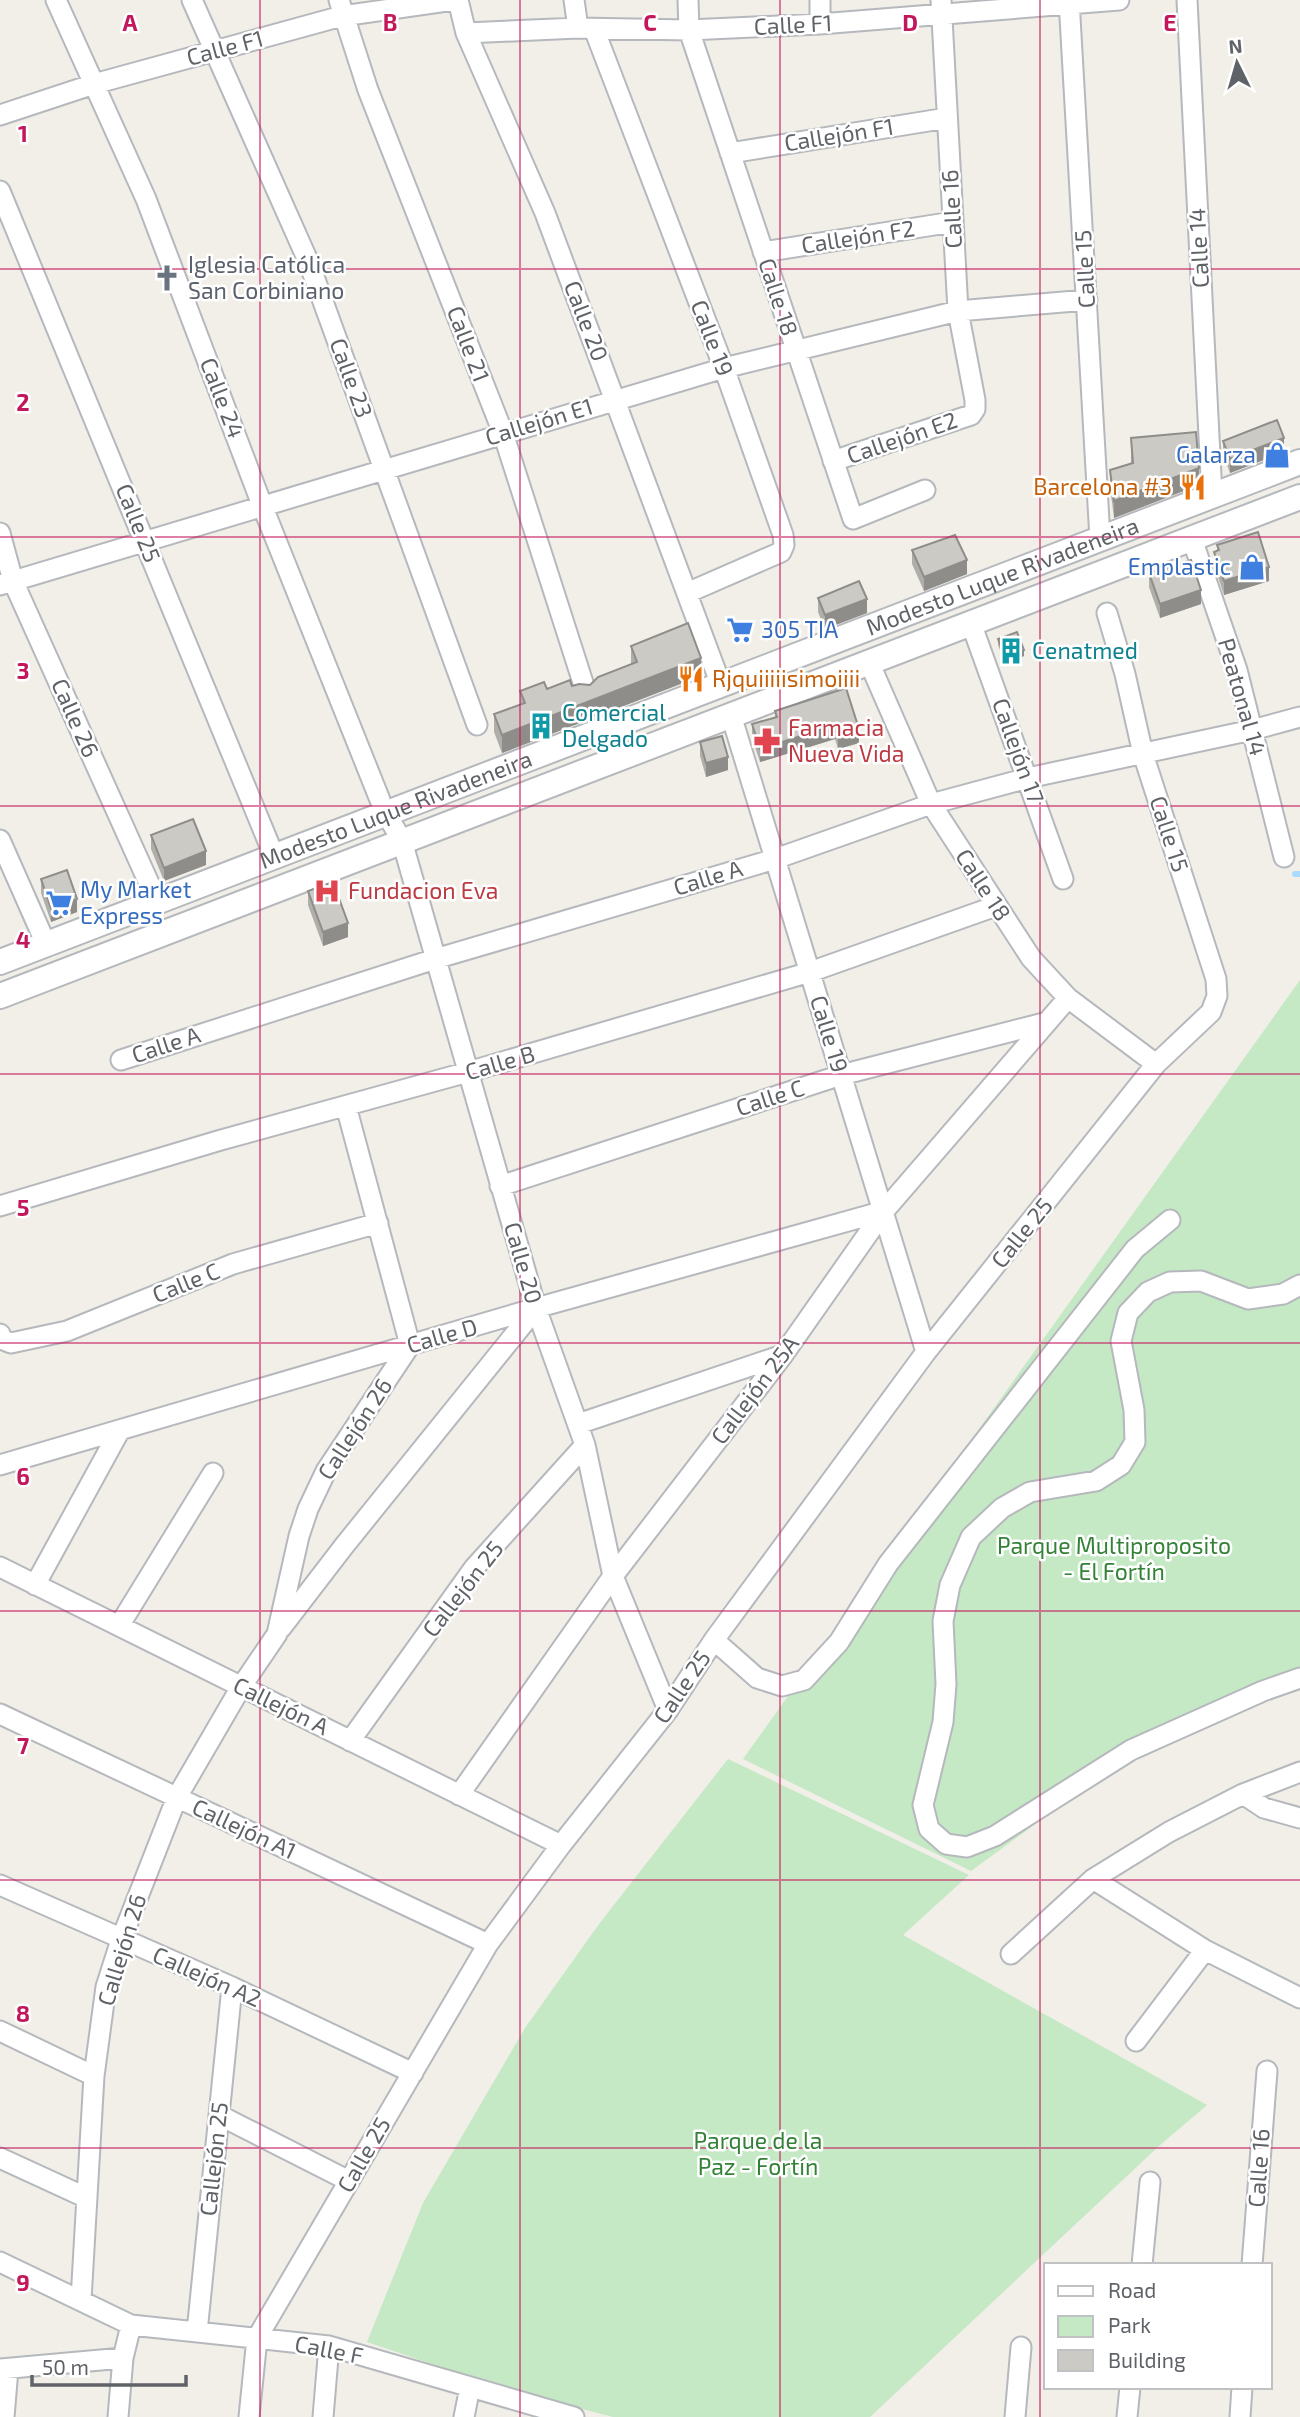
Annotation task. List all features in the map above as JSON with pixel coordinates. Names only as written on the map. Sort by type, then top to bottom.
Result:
[{"type":"street","name":"Calle 24","points":[[55,0],[146,199],[262,505],[383,807]]},
{"type":"street","name":"Calle 23","points":[[192,0],[309,263],[477,725]]},
{"type":"street","name":"Calle F1","points":[[0,115],[94,84],[214,51],[340,8],[456,0]]},
{"type":"street","name":"Calle 20","points":[[456,0],[466,33],[545,212],[721,685]]},
{"type":"street","name":"Calle 19","points":[[575,0],[724,368],[783,535],[784,545],[781,552],[687,593]]},
{"type":"street","name":"Calle 18","points":[[688,0],[689,30],[853,519],[925,491]]},
{"type":"street","points":[[820,0],[820,24]]},
{"type":"street","name":"Calle F1","points":[[466,33],[586,29],[689,30],[820,24],[941,7],[1119,0]]},
{"type":"street","name":"Calle 14","points":[[1187,0],[1212,496]]},
{"type":"street","name":"Calle 15","points":[[1070,2],[1100,539]]},
{"type":"street","name":"Calle 16","points":[[941,7],[958,311],[975,400],[975,409],[971,415]]},
{"type":"street","name":"Calle 21","points":[[340,8],[368,90],[503,433],[586,692]]},
{"type":"street","name":"Callejón F1","points":[[730,153],[947,118]]},
{"type":"street","name":"Calle 25","points":[[0,191],[274,856]]},
{"type":"street","name":"Callejón F2","points":[[764,252],[953,222]]},
{"type":"street","name":"Callejón E1","points":[[7,583],[724,368],[958,311],[1087,300]]},
{"type":"street","name":"Callejón E2","points":[[833,461],[971,415]]},
{"type":"street","name":"Modesto Luque Rivadeneira","points":[[0,962],[334,833],[383,807],[547,751],[1300,462]]},
{"type":"street","name":"Modesto Luque Rivadeneira","points":[[0,996],[1300,498]]},
{"type":"street","name":"Calle 26","points":[[0,533],[7,583],[157,901]]},
{"type":"street","name":"Peatonal 14","points":[[1192,539],[1237,670],[1284,858]]},
{"type":"street","name":"Calle 15","points":[[1107,613],[1125,674],[1143,754],[1216,979],[1217,996],[1211,1012]]},
{"type":"street","name":"Callejón 17","points":[[971,624],[1063,880]]},
{"type":"street","name":"Calle 18","points":[[869,662],[931,804],[1031,958],[1068,998],[1156,1064]]},
{"type":"street","name":"Calle 19","points":[[731,715],[926,1352]]},
{"type":"street","name":"Calle A","points":[[121,1060],[435,959],[775,859],[931,804],[1028,778],[1252,730],[1300,717]]},
{"type":"street","points":[[531,792],[525,774],[528,769],[543,761],[547,751]]},
{"type":"street","name":"Calle 20","points":[[383,807],[401,841],[536,1308],[585,1445],[612,1576],[668,1710]]},
{"type":"street","points":[[300,879],[317,861],[340,852],[334,833]]},
{"type":"street","points":[[0,840],[46,944]]},
{"type":"street","name":"Calle B","points":[[0,1206],[810,972],[996,906]]},
{"type":"street","name":"Callejón 25A","points":[[460,1795],[612,1576],[783,1355],[884,1211],[1068,998]]},
{"type":"street","name":"Calle 25","points":[[249,2417],[257,2338],[488,1944],[561,1845],[668,1710],[714,1640],[926,1352],[1156,1064],[1211,1012]]},
{"type":"street","name":"Calle C","points":[[500,1186],[841,1075],[1044,1023]]},
{"type":"street","points":[[346,1106],[410,1345]]},
{"type":"street","name":"Calle D","points":[[0,1465],[536,1308],[884,1211]]},
{"type":"street","points":[[714,1640],[757,1678],[782,1686],[803,1680],[839,1642],[888,1564],[1135,1249],[1170,1220]]},
{"type":"street","name":"Calle C","points":[[0,1334],[1,1339],[11,1343],[67,1331],[233,1264],[378,1223]]},
{"type":"street","points":[[1300,1285],[1283,1294],[1248,1299],[1200,1281],[1170,1282],[1148,1292],[1128,1313],[1121,1341],[1134,1410],[1135,1442],[1121,1465],[1096,1481],[1030,1492],[1002,1508],[971,1537],[950,1585],[943,1621],[946,1684],[943,1722],[923,1805],[929,1829],[946,1844],[967,1847],[995,1836],[1131,1750],[1300,1678]]},
{"type":"street","name":"Callejón 26","points":[[81,2300],[94,2076],[106,1987],[121,1940],[177,1797],[241,1687],[277,1634],[344,1546],[536,1308]]},
{"type":"street","name":"Callejón 26","points":[[277,1634],[308,1508],[326,1471],[410,1345]]},
{"type":"street","points":[[578,1424],[783,1355]]},
{"type":"street","points":[[35,1585],[120,1430]]},
{"type":"street","name":"Callejón 25","points":[[350,1741],[474,1569],[585,1445]]},
{"type":"street","points":[[119,1626],[213,1474]]},
{"type":"street","name":"Callejón A","points":[[0,1567],[561,1845]]},
{"type":"street","name":"Callejón A1","points":[[0,1714],[488,1944]]},
{"type":"street","points":[[1011,1954],[1093,1879],[1169,1832],[1243,1794],[1300,1772]]},
{"type":"street","points":[[1243,1794],[1264,1808],[1300,1818]]},
{"type":"street","points":[[1093,1879],[1205,1950],[1300,1998]]},
{"type":"street","name":"Callejón A2","points":[[0,1885],[232,1987],[413,2073]]},
{"type":"street","points":[[1136,2041],[1205,1950]]},
{"type":"street","name":"Callejón 25","points":[[197,2332],[232,1987]]},
{"type":"street","points":[[0,2031],[94,2076]]},
{"type":"street","name":"Calle 16","points":[[1252,2263],[1267,2071]]},
{"type":"street","points":[[219,2115],[349,2181]]},
{"type":"street","points":[[0,2158],[87,2198]]},
{"type":"street","points":[[1142,2263],[1150,2182]]},
{"type":"street","name":"Calle F","points":[[0,2262],[131,2325],[329,2346],[575,2417]]},
{"type":"street","points":[[118,2417],[123,2358],[131,2325]]},
{"type":"street","points":[[323,2417],[329,2346]]},
{"type":"street","points":[[1015,2417],[1021,2347]]},
{"type":"street","points":[[4,2417],[4,2369],[123,2358]]},
{"type":"street","points":[[464,2417],[470,2387]]},
{"type":"street","points":[[1127,2417],[1130,2389]]},
{"type":"street","points":[[1240,2417],[1242,2389]]},
{"type":"green space","name":"Parque Multiproposito - El Fortín","points":[[1300,980],[1300,1685],[1126,1760],[971,1871],[743,1759]]},
{"type":"green space","name":"Parque de la Paz - Fortín","points":[[728,1759],[969,1875],[903,1935],[1207,2105],[1159,2146],[870,2417],[613,2417],[509,2390],[367,2342],[423,2203],[525,2028],[599,1924]]},
{"type":"building","points":[[1277,420],[1284,438],[1230,459],[1223,441]]},
{"type":"building","points":[[1196,432],[1199,468],[1114,501],[1110,470],[1133,463],[1131,438]]},
{"type":"building","points":[[1258,532],[1269,567],[1224,581],[1214,552],[1219,550],[1217,545]]},
{"type":"building","points":[[955,535],[967,560],[924,577],[912,550]]},
{"type":"building","points":[[1191,560],[1201,590],[1160,604],[1149,573]]},
{"type":"building","points":[[859,581],[867,599],[825,615],[818,598]]},
{"type":"building","points":[[688,623],[701,658],[502,735],[494,714],[525,703],[520,691],[544,682],[547,689],[570,680],[572,686],[590,685],[598,677],[637,662],[631,646]]},
{"type":"building","points":[[1017,632],[1024,650],[1005,656],[998,639]]},
{"type":"building","points":[[846,688],[859,729],[838,735],[835,725],[760,749],[752,724],[777,717],[775,711]]},
{"type":"building","points":[[722,736],[728,757],[706,763],[700,742]]},
{"type":"building","points":[[193,819],[206,851],[164,868],[151,835]]},
{"type":"building","points":[[67,870],[77,899],[51,908],[41,879]]},
{"type":"building","points":[[333,882],[348,923],[323,932],[308,891]]},
{"type":"waterway","points":[[1295,874],[1300,874]]},
{"type":"place","name":"Iglesia Católica San Corbiniano","points":[[167,278]]},
{"type":"place","name":"Galarza","points":[[1277,455]]},
{"type":"place","name":"Barcelona #3","points":[[1193,487]]},
{"type":"place","name":"Emplastic","points":[[1252,567]]},
{"type":"place","name":"305 TIA","points":[[740,630]]},
{"type":"place","name":"Cenatmed","points":[[1011,651]]},
{"type":"place","name":"Rjquiiiiisimoiiii","points":[[691,679]]},
{"type":"place","name":"Comercial Delgado","points":[[541,726]]},
{"type":"place","name":"Farmacia Nueva Vida","points":[[767,741]]},
{"type":"place","name":"Fundacion Eva","points":[[327,891]]},
{"type":"place","name":"My Market Express","points":[[59,903]]}]
